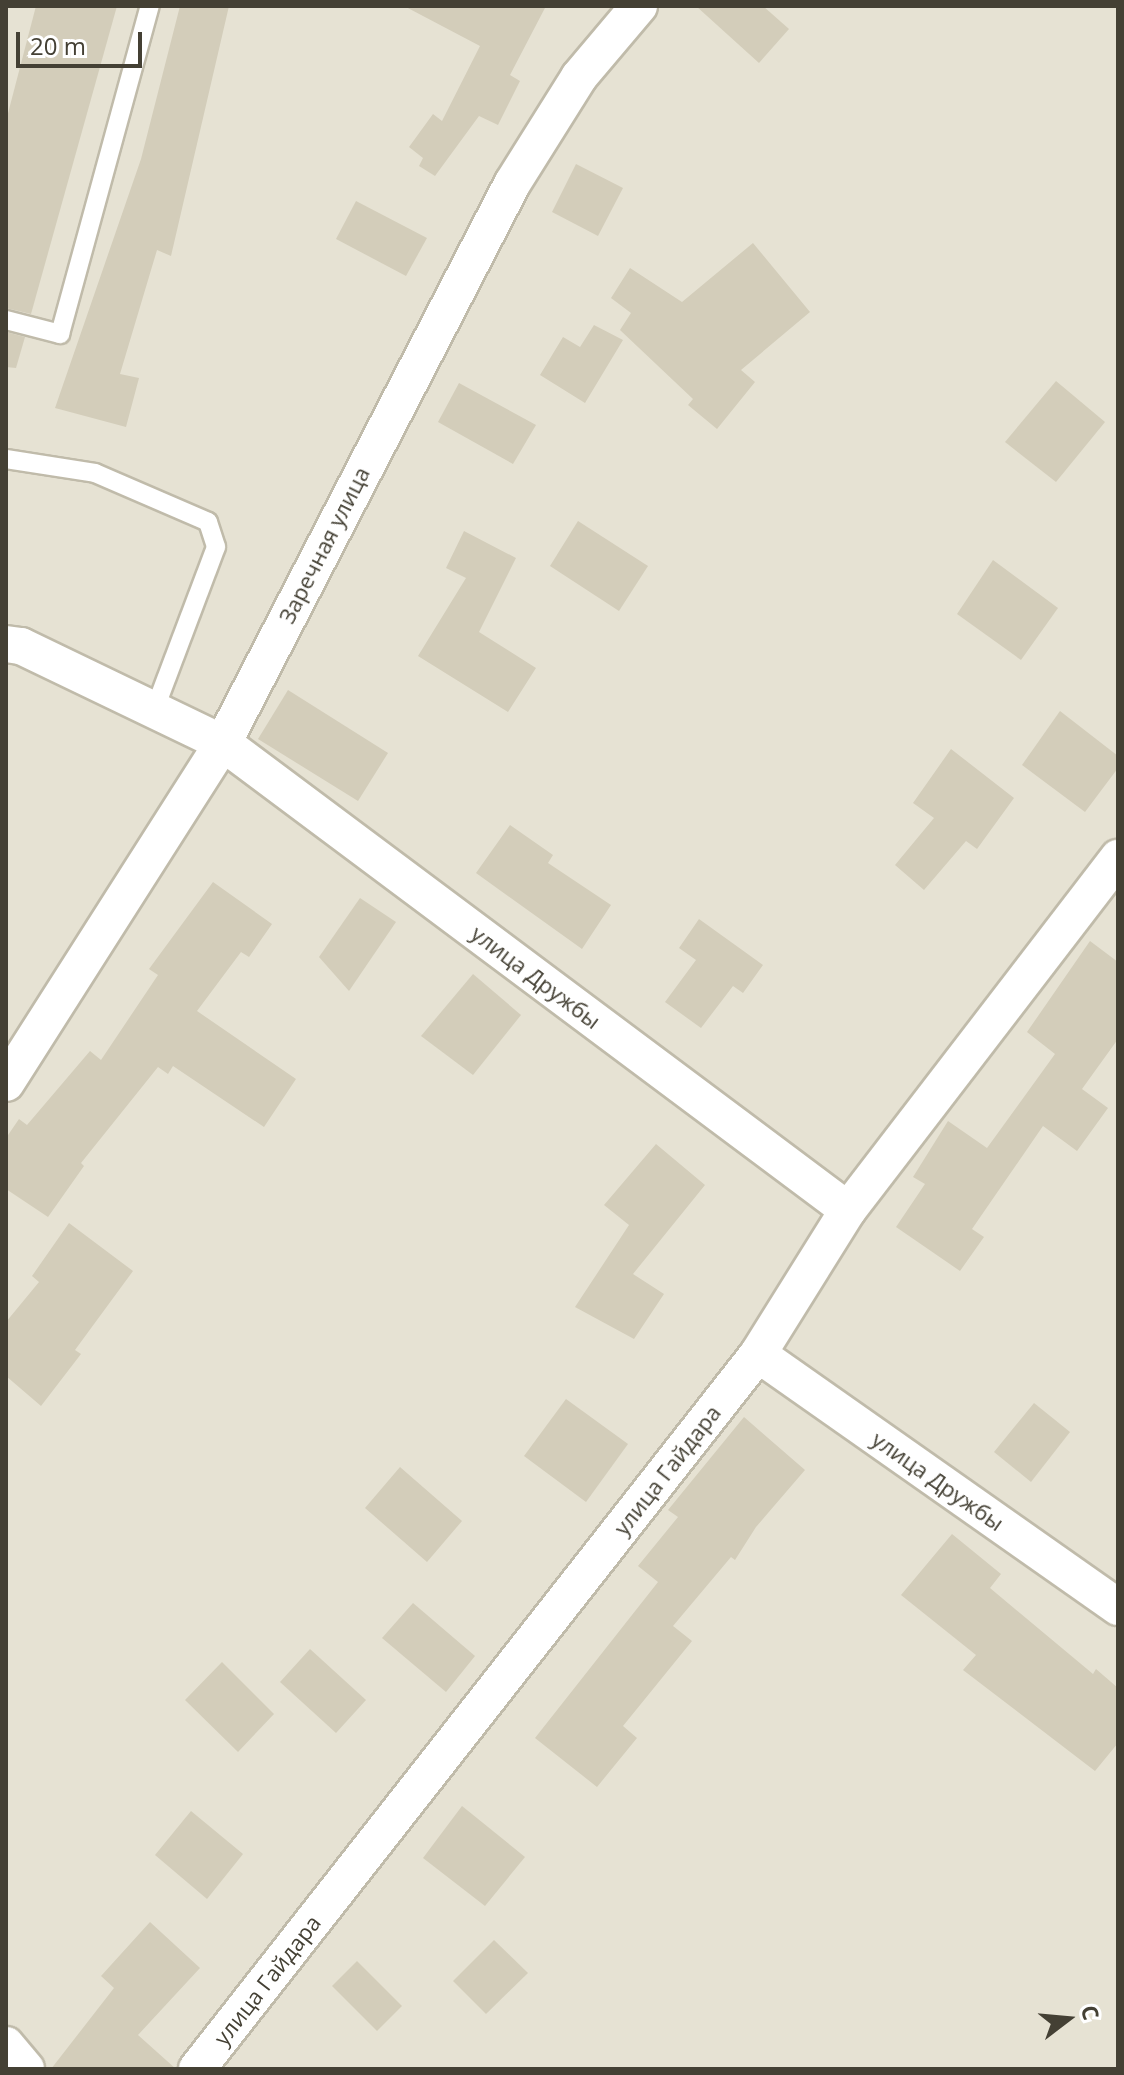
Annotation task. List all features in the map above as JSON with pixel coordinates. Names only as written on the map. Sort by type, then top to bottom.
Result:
[{"type":"street","name":"Заречная улица","points":[[6,1083],[223,743],[512,184],[579,77],[639,6]]},
{"type":"street","name":"улица Дружбы","points":[[6,644],[21,646],[223,743],[848,1210]]},
{"type":"street","name":"улица Гайдара","points":[[197,2069],[758,1354],[848,1210],[1118,858]]},
{"type":"street","name":"улица Дружбы","points":[[758,1354],[1118,1607]]},
{"type":"street","points":[[6,2045],[26,2069]]},
{"type":"lane","points":[[6,320],[60,334],[150,6]]},
{"type":"lane","points":[[6,459],[95,473],[208,522],[216,547],[154,711]]},
{"type":"shaded area","points":[[6,6],[1118,6],[1118,2069],[6,2069]]},
{"type":"building","points":[[36,6],[117,6],[31,314],[6,308],[6,121]]},
{"type":"building","points":[[180,6],[229,6],[171,256],[157,250],[120,374],[139,378],[126,427],[55,408],[141,159]]},
{"type":"building","points":[[404,6],[546,6],[510,75],[520,81],[498,125],[479,116],[435,176],[419,166],[423,158],[409,147],[433,114],[442,121],[480,46]]},
{"type":"building","points":[[696,6],[763,6],[789,29],[759,63]]},
{"type":"building","points":[[576,164],[623,188],[598,236],[552,212]]},
{"type":"building","points":[[356,201],[427,238],[406,276],[336,239]]},
{"type":"building","points":[[753,243],[810,312],[741,370],[755,382],[717,429],[688,405],[693,399],[620,330],[631,313],[611,298],[630,268],[682,302]]},
{"type":"building","points":[[594,325],[623,340],[585,403],[540,375],[563,337],[580,347]]},
{"type":"building","points":[[6,332],[25,337],[16,368],[6,367]]},
{"type":"building","points":[[1056,381],[1105,422],[1056,482],[1005,442]]},
{"type":"building","points":[[459,383],[536,425],[513,464],[438,422]]},
{"type":"building","points":[[578,521],[648,566],[619,611],[550,566]]},
{"type":"building","points":[[464,531],[516,558],[479,632],[536,668],[508,712],[418,656],[466,578],[446,568]]},
{"type":"building","points":[[993,560],[1058,608],[1021,660],[957,614]]},
{"type":"building","points":[[288,690],[388,753],[358,801],[258,739]]},
{"type":"building","points":[[1060,711],[1118,756],[1118,768],[1085,812],[1022,765]]},
{"type":"building","points":[[951,749],[1014,798],[977,849],[966,841],[924,890],[895,865],[934,818],[913,803]]},
{"type":"building","points":[[510,825],[553,855],[548,863],[611,905],[582,949],[476,873]]},
{"type":"building","points":[[213,882],[272,924],[249,957],[241,952],[197,1011],[296,1079],[264,1127],[173,1066],[168,1074],[158,1067],[81,1163],[84,1166],[48,1217],[6,1189],[6,1138],[19,1119],[27,1125],[90,1051],[101,1060],[158,975],[149,969]]},
{"type":"building","points":[[360,898],[396,922],[349,991],[319,957]]},
{"type":"building","points":[[699,919],[763,965],[743,993],[733,986],[701,1028],[665,1002],[696,960],[679,948]]},
{"type":"building","points":[[1090,941],[1118,962],[1118,1039],[1082,1089],[1108,1108],[1077,1151],[1043,1126],[972,1229],[984,1237],[960,1271],[896,1227],[925,1184],[913,1177],[948,1121],[987,1148],[1055,1054],[1027,1032]]},
{"type":"building","points":[[473,974],[521,1015],[473,1075],[421,1036]]},
{"type":"building","points":[[656,1144],[705,1185],[633,1274],[664,1294],[634,1339],[575,1307],[629,1225],[604,1205]]},
{"type":"building","points":[[69,1223],[133,1271],[75,1350],[81,1354],[41,1406],[6,1376],[6,1322],[39,1282],[32,1276]]},
{"type":"building","points":[[566,1399],[628,1444],[586,1502],[524,1456]]},
{"type":"building","points":[[1034,1403],[1070,1432],[1031,1482],[994,1452]]},
{"type":"building","points":[[744,1417],[805,1470],[756,1527],[735,1560],[731,1557],[673,1626],[692,1641],[623,1726],[637,1738],[597,1787],[535,1738],[658,1582],[638,1566],[678,1517],[668,1510]]},
{"type":"building","points":[[400,1467],[462,1521],[427,1562],[365,1508]]},
{"type":"building","points":[[952,1534],[1001,1574],[990,1588],[1093,1674],[1096,1669],[1118,1688],[1118,1743],[1095,1771],[963,1670],[976,1655],[901,1595]]},
{"type":"building","points":[[413,1603],[475,1656],[446,1692],[382,1638]]},
{"type":"building","points":[[310,1649],[366,1700],[336,1733],[280,1682]]},
{"type":"building","points":[[222,1662],[274,1714],[238,1752],[185,1700]]},
{"type":"building","points":[[462,1806],[525,1857],[485,1906],[423,1858]]},
{"type":"building","points":[[191,1811],[243,1854],[207,1899],[155,1855]]},
{"type":"building","points":[[150,1922],[200,1968],[138,2035],[176,2069],[51,2069],[114,1988],[101,1976]]},
{"type":"building","points":[[494,1940],[528,1973],[486,2014],[453,1981]]},
{"type":"building","points":[[357,1961],[402,2006],[377,2031],[332,1986]]}]
